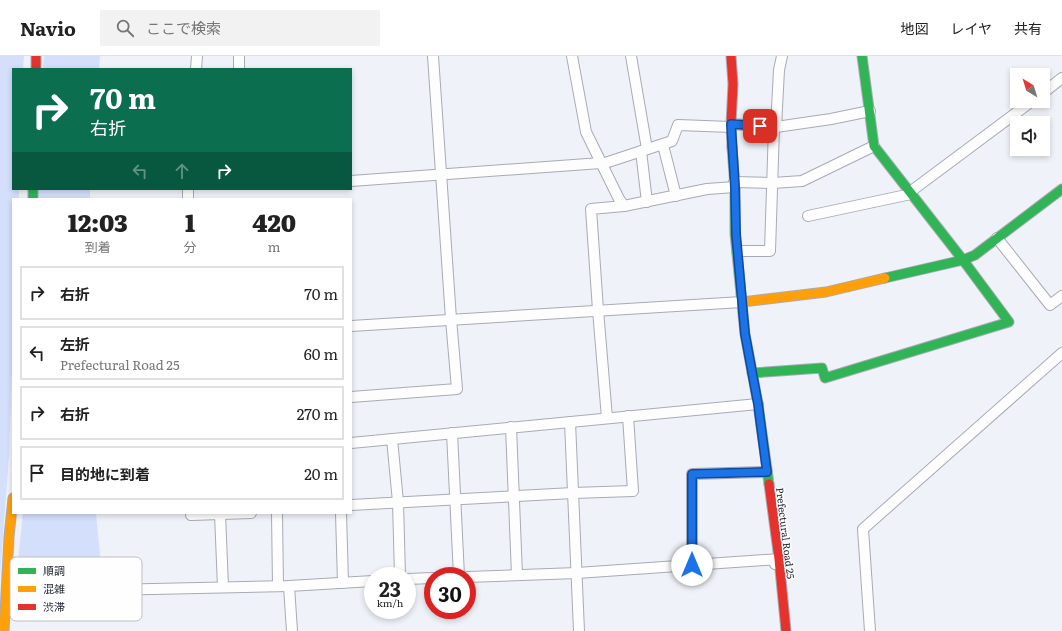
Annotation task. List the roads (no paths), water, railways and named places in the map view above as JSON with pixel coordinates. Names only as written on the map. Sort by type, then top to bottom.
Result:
[{"type":"street","points":[[36,56],[36,68]]},
{"type":"street","points":[[196,68],[197,56]]},
{"type":"street","points":[[239,56],[239,68]]},
{"type":"street","points":[[352,397],[457,389],[433,56]]},
{"type":"street","points":[[572,56],[586,132],[601,164],[624,206]]},
{"type":"street","points":[[631,56],[644,150],[647,202]]},
{"type":"street","name":"Prefectural Road 25","points":[[731,56],[733,84],[731,125],[737,251],[745,334],[758,404],[786,631]]},
{"type":"street","points":[[737,251],[770,251],[775,127],[779,70],[782,56]]},
{"type":"street","points":[[752,373],[822,368],[825,378],[1008,322],[963,260],[874,146],[862,56]]},
{"type":"street","points":[[1050,87],[1062,78]]},
{"type":"street","points":[[808,216],[911,193],[1023,108]]},
{"type":"street","points":[[352,181],[601,164],[672,142],[678,126],[731,125],[775,127],[831,119],[870,110]]},
{"type":"street","points":[[663,145],[676,196]]},
{"type":"street","points":[[607,418],[591,209],[624,206],[707,189],[735,185],[802,181],[874,146]]},
{"type":"street","points":[[352,326],[742,302],[826,292],[963,260],[975,255],[1062,189]]},
{"type":"street","points":[[998,238],[1050,305],[1062,296]]},
{"type":"street","points":[[870,631],[863,528],[1062,353]]},
{"type":"street","points":[[352,444],[511,427],[758,404]]},
{"type":"street","points":[[352,505],[573,492],[633,491],[628,416]]},
{"type":"street","points":[[570,422],[579,631]]},
{"type":"street","points":[[511,427],[517,575]]},
{"type":"street","points":[[452,433],[459,567]]},
{"type":"street","points":[[392,439],[398,502],[400,567]]},
{"type":"street","points":[[692,565],[692,474],[767,472]]},
{"type":"street","points":[[4,631],[12,510]]},
{"type":"street","points":[[191,515],[220,514],[223,588]]},
{"type":"street","points":[[277,514],[278,586]]},
{"type":"street","points":[[341,514],[344,583]]},
{"type":"street","points":[[476,577],[577,573],[692,565],[777,562]]},
{"type":"street","points":[[142,589],[289,586],[364,582]]},
{"type":"street","points":[[289,586],[292,631]]}]
